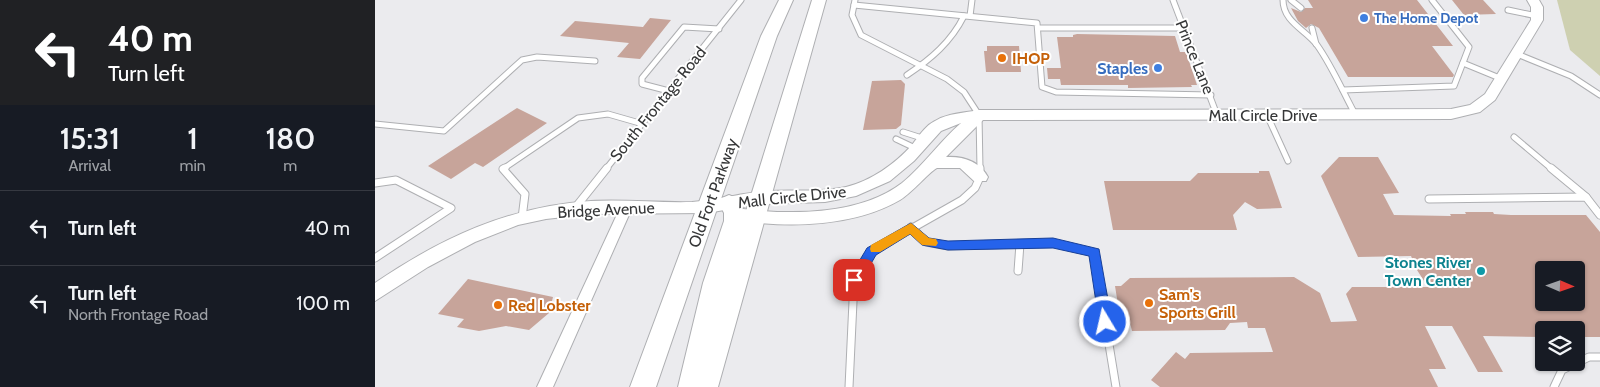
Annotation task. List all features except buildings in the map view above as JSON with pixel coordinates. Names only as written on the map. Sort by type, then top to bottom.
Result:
[{"type":"main road","name":"Old Fort Parkway","points":[[705,387],[769,36],[786,0]]},
{"type":"main road","name":"Old Fort Parkway","points":[[643,387],[737,208],[819,0]]},
{"type":"main road","points":[[691,387],[714,283],[737,208]]},
{"type":"street","points":[[1517,54],[1537,20],[1537,7],[1533,0]]},
{"type":"street","name":"Mall Circle Drive","points":[[737,208],[832,196],[860,189],[892,172],[940,124],[979,115],[1451,114],[1475,109],[1490,97],[1517,54]]},
{"type":"street","name":"Mall Circle Drive","points":[[737,208],[842,214],[881,203],[901,192],[930,164],[949,142],[979,115]]},
{"type":"street","points":[[930,164],[962,162],[974,168],[980,177]]},
{"type":"street","name":"Bridge Avenue","points":[[375,293],[422,260],[466,236],[523,218],[575,208],[737,208]]},
{"type":"street","points":[[545,387],[626,208]]},
{"type":"lane","name":"South Frontage Road","points":[[575,208],[741,0]]},
{"type":"lane","points":[[907,75],[921,66],[958,32],[967,16],[972,0]]},
{"type":"lane","name":"Prince Lane","points":[[1173,0],[1211,95],[1217,115]]},
{"type":"lane","points":[[1283,0],[1283,5],[1291,21],[1317,45]]},
{"type":"lane","points":[[1291,0],[1301,8]]},
{"type":"lane","points":[[1343,90],[1454,86],[1469,47],[1431,0]]},
{"type":"lane","points":[[849,387],[854,280],[872,252],[911,227],[962,200],[975,188],[980,177],[979,115],[964,92],[947,79],[861,35],[852,15],[854,3],[1037,23],[1042,87],[1056,92],[1211,95]]},
{"type":"lane","points":[[1508,10],[1537,16]]},
{"type":"lane","points":[[669,91],[642,84],[642,78],[684,27],[719,29]]},
{"type":"lane","points":[[1038,28],[1184,28]]},
{"type":"lane","points":[[1312,28],[1317,45],[1355,114]]},
{"type":"lane","points":[[1517,54],[1571,76],[1600,95]]},
{"type":"lane","points":[[375,124],[444,132],[522,60],[537,57],[595,61]]},
{"type":"lane","points":[[1463,63],[1502,79]]},
{"type":"lane","points":[[523,218],[525,194],[503,169],[578,118],[608,114],[643,124]]},
{"type":"lane","points":[[1267,114],[1288,161]]},
{"type":"lane","points":[[903,132],[921,144]]},
{"type":"lane","points":[[1514,137],[1586,197],[1600,215]]},
{"type":"lane","points":[[897,139],[921,144]]},
{"type":"lane","points":[[375,183],[396,180],[451,208],[375,258]]},
{"type":"lane","points":[[1429,199],[1586,197]]},
{"type":"lane","points":[[911,227],[926,242],[948,246],[1053,243],[1094,253],[1116,387]]},
{"type":"lane","points":[[1018,271],[1020,244]]},
{"type":"lane","points":[[1554,387],[1562,370],[1589,357],[1600,357]]},
{"type":"green space","points":[[1557,0],[1600,0],[1600,76],[1570,50]]},
{"type":"slow traffic","points":[[876,249],[911,227],[926,242],[932,243]]},
{"type":"place","name":"The Home Depot","points":[[1364,18]]},
{"type":"place","name":"IHOP","points":[[1002,58]]},
{"type":"place","name":"Staples","points":[[1158,68]]},
{"type":"place","name":"Stones River Town Center","points":[[1481,271]]},
{"type":"place","name":"Sam's Sports Grill","points":[[1149,303]]},
{"type":"place","name":"Red Lobster","points":[[498,305]]},
{"type":"route","points":[[854,280],[872,252],[911,227],[926,242],[948,246],[1053,243],[1094,253],[1105,322]]}]
